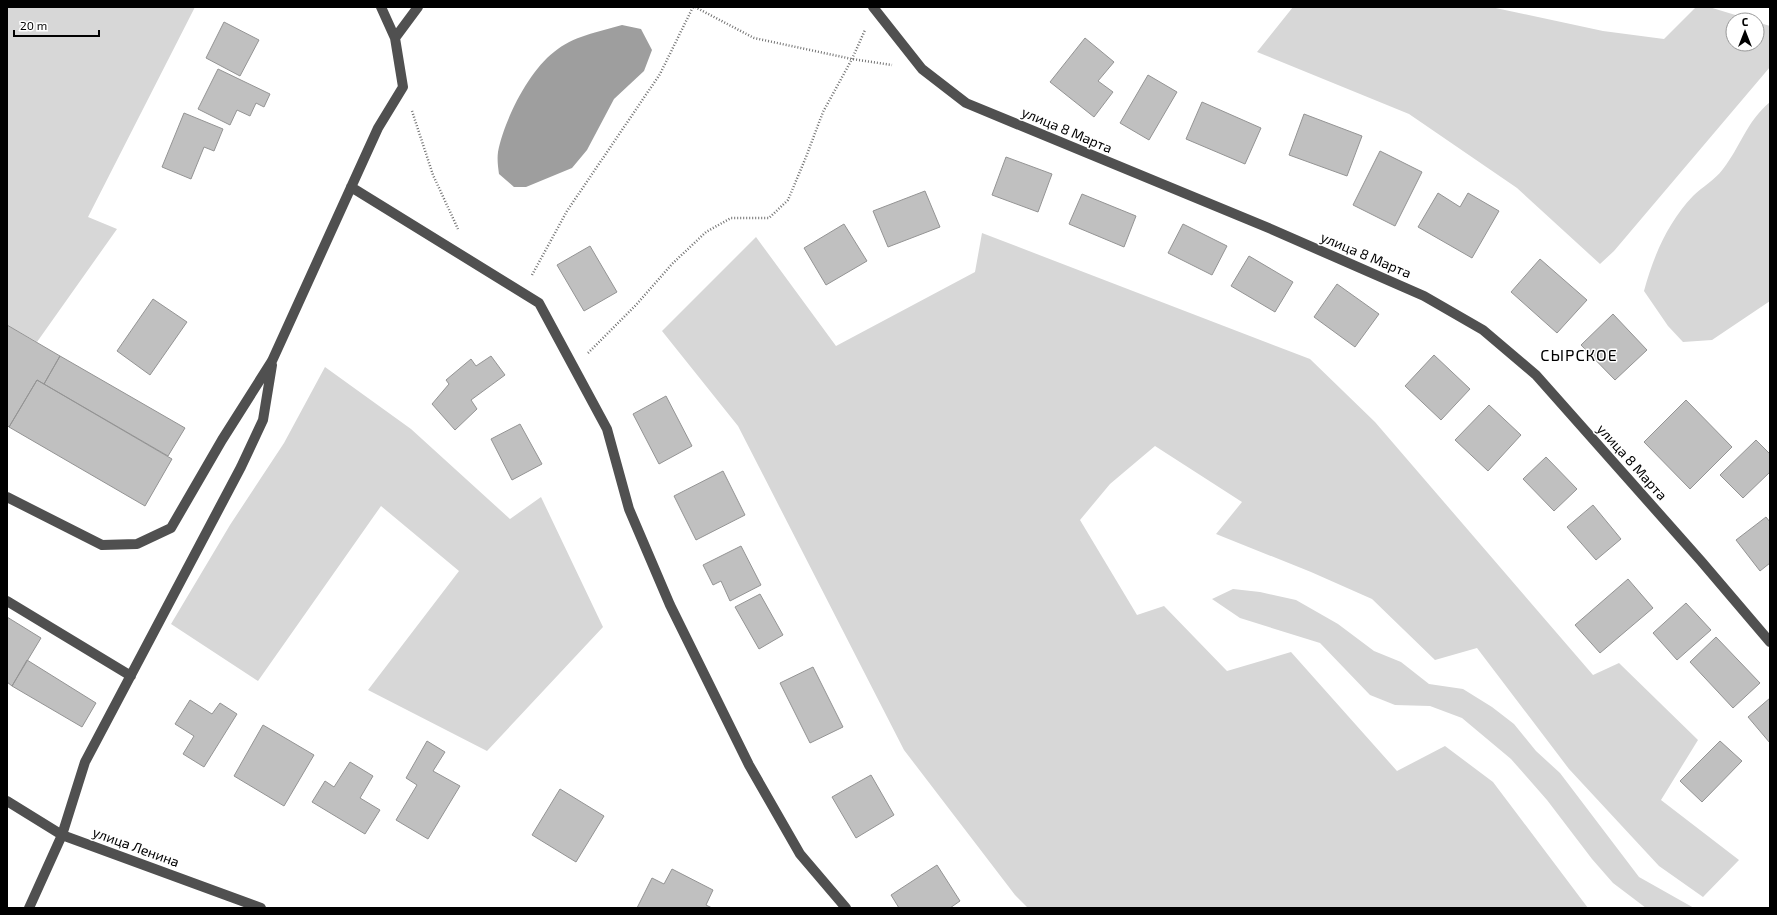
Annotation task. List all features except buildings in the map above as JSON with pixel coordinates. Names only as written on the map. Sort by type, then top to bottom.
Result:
[{"type":"street","points":[[7,497],[102,545],[137,544],[171,528],[222,440],[272,361],[378,128],[403,87],[395,38],[382,7]]},
{"type":"street","points":[[395,38],[418,7]]},
{"type":"street","name":"улица 8 Марта","points":[[874,9],[922,69],[966,103],[1264,226],[1424,296],[1483,330],[1536,375],[1701,561],[1770,642]]},
{"type":"street","points":[[351,187],[539,303],[607,429],[628,509],[670,605],[749,765],[800,854],[846,908]]},
{"type":"street","points":[[29,908],[62,835],[85,762],[242,467],[263,420],[272,361]]},
{"type":"street","points":[[7,601],[131,676]]},
{"type":"street","name":"улица Ленина","points":[[7,801],[62,835],[261,908]]},
{"type":"path","points":[[522,293],[567,210],[660,74],[694,7],[754,38],[852,59],[922,69]]},
{"type":"path","points":[[573,366],[606,337],[672,264],[706,232],[731,218],[770,218],[788,200],[823,112],[852,59],[874,9]]},
{"type":"path","points":[[403,87],[433,175],[473,263]]},
{"type":"shaded area","points":[[7,7],[195,7],[88,217],[117,229],[37,342],[7,325]]},
{"type":"shaded area","points":[[1293,7],[1491,7],[1603,31],[1664,39],[1696,7],[1709,7],[1726,12],[1725,52],[1765,52],[1765,24],[1770,26],[1770,67],[1614,251],[1600,264],[1517,188],[1409,114],[1257,52]]},
{"type":"shaded area","points":[[622,25],[641,29],[652,50],[644,71],[614,99],[587,150],[572,168],[526,187],[514,187],[499,174],[498,152],[506,126],[518,98],[526,84],[544,61],[569,42],[586,35]]},
{"type":"shaded area","points":[[1770,102],[1770,301],[1712,340],[1683,342],[1668,326],[1644,291],[1652,265],[1662,240],[1676,217],[1693,196],[1720,173],[1749,126]]},
{"type":"shaded area","points":[[982,233],[1310,359],[1375,422],[1593,675],[1619,663],[1698,740],[1661,800],[1739,860],[1703,897],[1659,866],[1569,769],[1477,648],[1435,660],[1372,599],[1311,572],[1216,534],[1242,502],[1155,446],[1110,484],[1080,520],[1137,615],[1164,606],[1227,671],[1291,652],[1397,771],[1445,746],[1493,782],[1588,908],[1028,908],[1015,895],[904,750],[738,426],[662,331],[756,237],[836,346],[975,272]]},
{"type":"shaded area","points":[[325,367],[411,429],[510,519],[541,497],[603,627],[487,751],[368,690],[459,571],[381,506],[258,681],[171,624],[230,525],[284,443]]},
{"type":"shaded area","points":[[1233,589],[1260,592],[1296,600],[1338,624],[1374,651],[1401,662],[1429,684],[1463,689],[1492,707],[1514,724],[1536,751],[1560,773],[1639,877],[1694,908],[1646,908],[1613,883],[1592,859],[1547,800],[1511,759],[1462,718],[1430,706],[1395,705],[1370,695],[1320,643],[1240,618],[1212,599]]},
{"type":"district","name":"СЫРСКОЕ","points":[[1579,355]]}]
